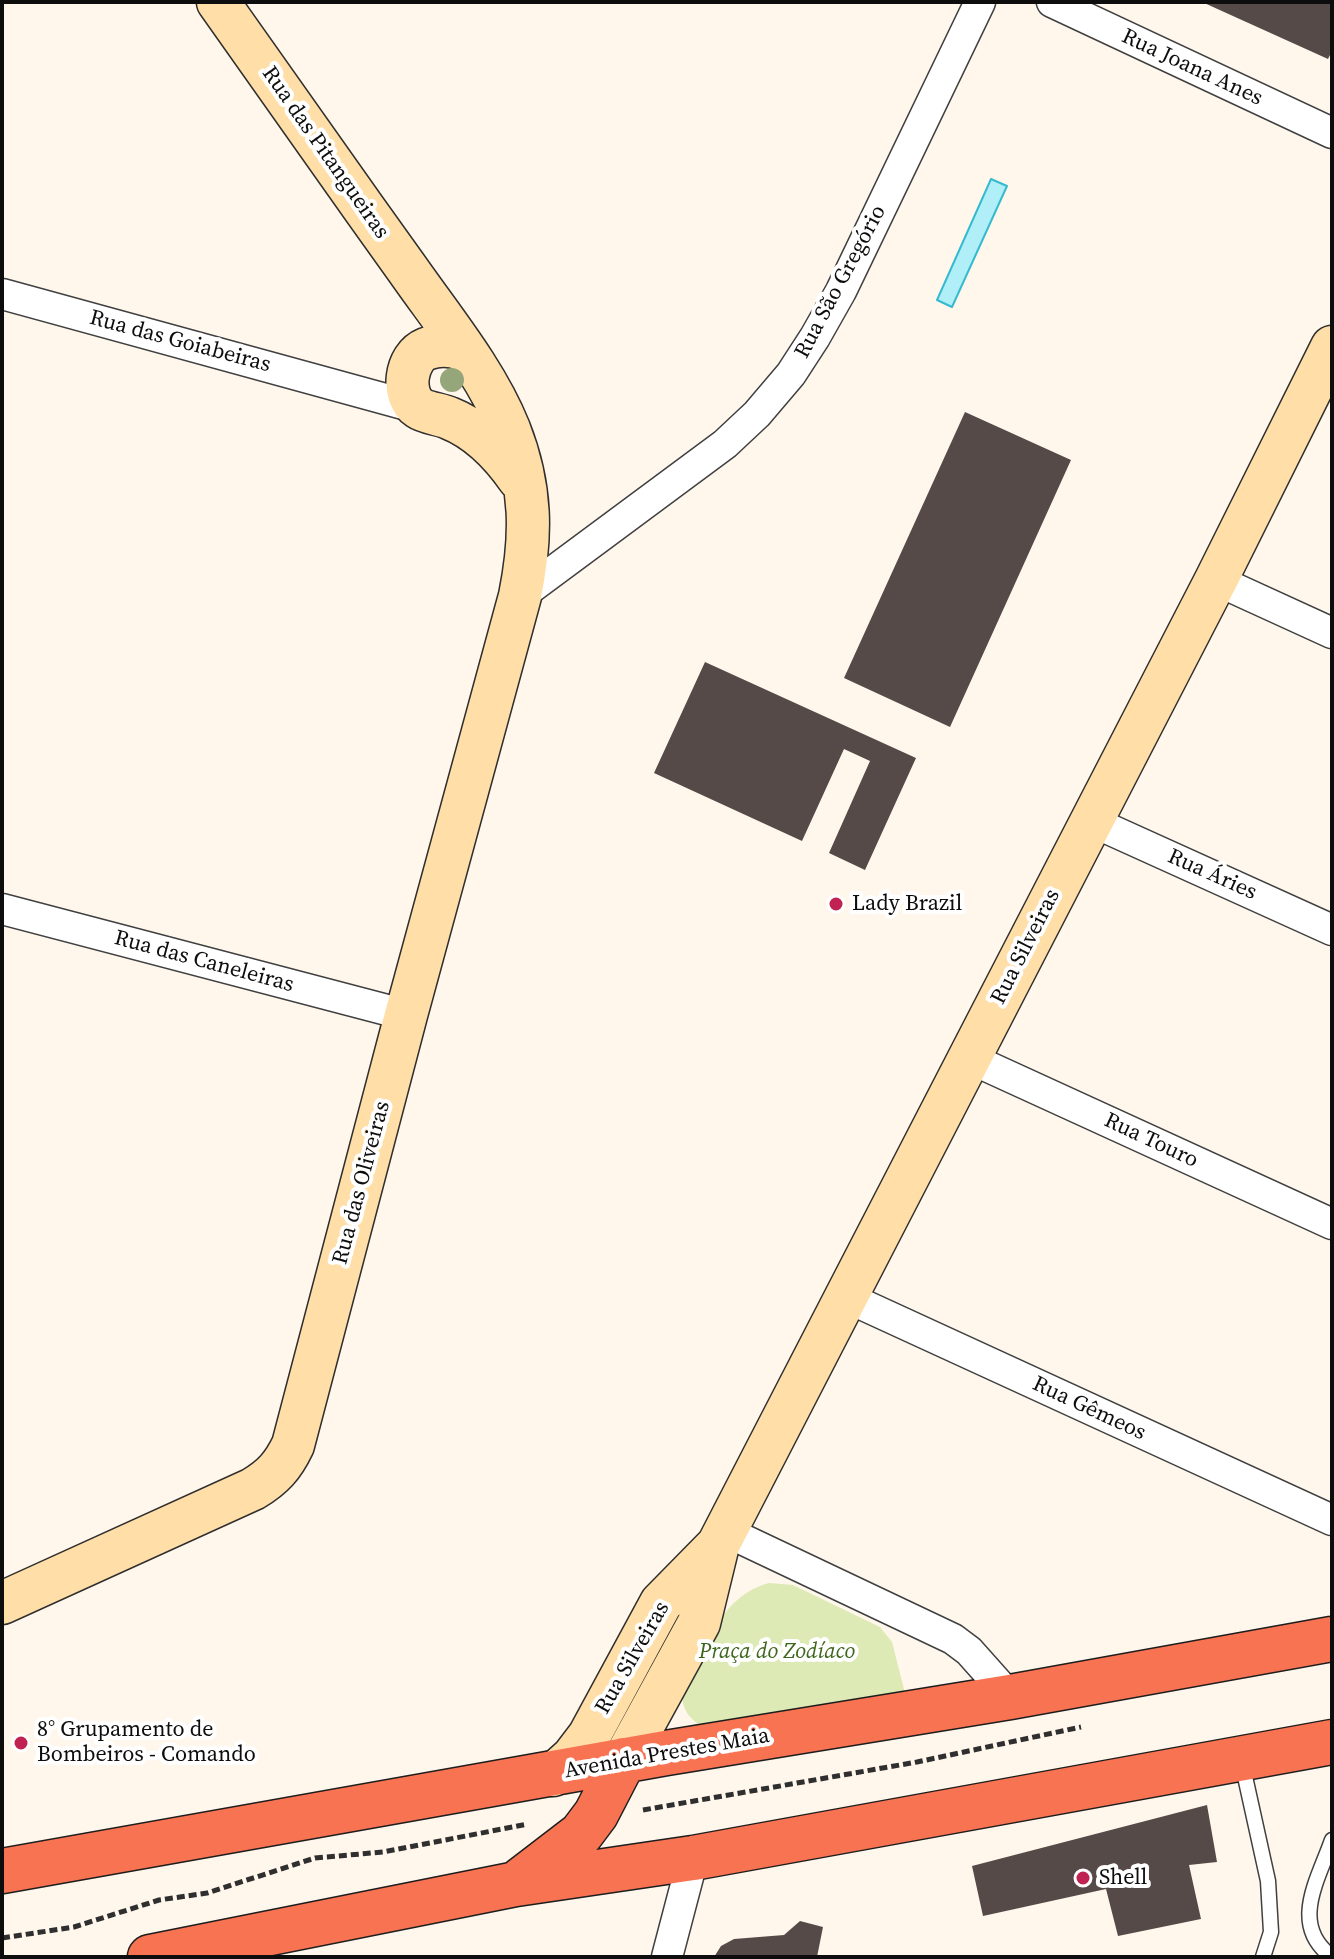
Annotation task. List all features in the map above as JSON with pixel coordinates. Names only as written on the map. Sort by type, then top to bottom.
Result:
[{"type":"highway","name":"Avenida Prestes Maia","points":[[2,1871],[624,1760],[1010,1697],[1332,1639]]},
{"type":"highway","points":[[150,1957],[516,1884],[693,1858],[1332,1742]]},
{"type":"highway","points":[[516,1884],[581,1834],[596,1814],[624,1760]]},
{"type":"street","name":"Rua das Pitangueiras","points":[[218,2],[472,363],[509,429],[524,486],[530,537],[520,596]]},
{"type":"street","name":"Rua São Gregório","points":[[520,596],[725,444],[757,414],[791,374],[841,291],[980,2]]},
{"type":"street","name":"Rua Joana Anes","points":[[1052,2],[1332,133]]},
{"type":"street","name":"Rua das Goiabeiras","points":[[2,294],[434,413]]},
{"type":"street","points":[[431,304],[431,320],[408,386],[434,413],[492,445],[524,486]]},
{"type":"street","points":[[357,390],[388,381],[434,346],[448,345],[472,363],[481,391],[475,404],[464,414],[434,413]]},
{"type":"street","name":"Rua Silveiras","points":[[624,1760],[699,1623],[721,1538],[1216,580],[1332,347]]},
{"type":"street","points":[[1216,580],[1332,633]]},
{"type":"street","name":"Rua das Oliveiras","points":[[2,1603],[253,1489],[271,1479],[284,1464],[293,1445],[520,596]]},
{"type":"street","name":"Rua Áries","points":[[1091,821],[1332,930]]},
{"type":"street","name":"Rua das Caneleiras","points":[[2,909],[406,1015]]},
{"type":"street","name":"Rua Touro","points":[[969,1058],[1332,1224]]},
{"type":"street","name":"Rua Gêmeos","points":[[846,1297],[1332,1520]]},
{"type":"street","points":[[721,1538],[953,1639],[969,1651],[1010,1697]]},
{"type":"street","name":"Rua Silveiras","points":[[553,1775],[573,1757],[589,1736],[661,1603],[721,1538]]},
{"type":"street","points":[[667,1957],[693,1858]]},
{"type":"lane","points":[[1241,1759],[1268,1881],[1271,1932],[1263,1957]]},
{"type":"lane","points":[[1332,1840],[1308,1909],[1310,1932],[1320,1948],[1332,1957]]},
{"type":"path","points":[[633,1812],[917,1762],[1095,1724]]},
{"type":"path","points":[[2,1938],[74,1927],[159,1900],[207,1893],[315,1858],[383,1852],[535,1823]]},
{"type":"green space","name":"Praça do Zodíaco","points":[[769,1583],[793,1585],[880,1627],[892,1642],[906,1697],[703,1728],[698,1724],[686,1710],[682,1695],[706,1645],[725,1613],[737,1600]]},
{"type":"water","points":[[991,179],[1007,186],[952,307],[937,300]]},
{"type":"building","points":[[1202,2],[1332,2],[1332,51],[1328,59]]},
{"type":"building","points":[[965,412],[1071,460],[950,727],[844,678]]},
{"type":"building","points":[[705,662],[916,758],[865,870],[829,853],[870,761],[844,749],[802,841],[654,773]]},
{"type":"building","name":"Shell","points":[[1207,1805],[1217,1862],[1189,1865],[1201,1919],[1118,1936],[1106,1889],[983,1916],[972,1866]]},
{"type":"building","points":[[800,1921],[823,1927],[817,1957],[714,1957],[721,1946],[734,1939],[784,1935]]},
{"type":"place","name":"Lady Brazil","points":[[836,904]]},
{"type":"place","name":"8° Grupamento de Bombeiros - Comando","points":[[21,1743]]},
{"type":"place","name":"Shell","points":[[1083,1878]]}]
